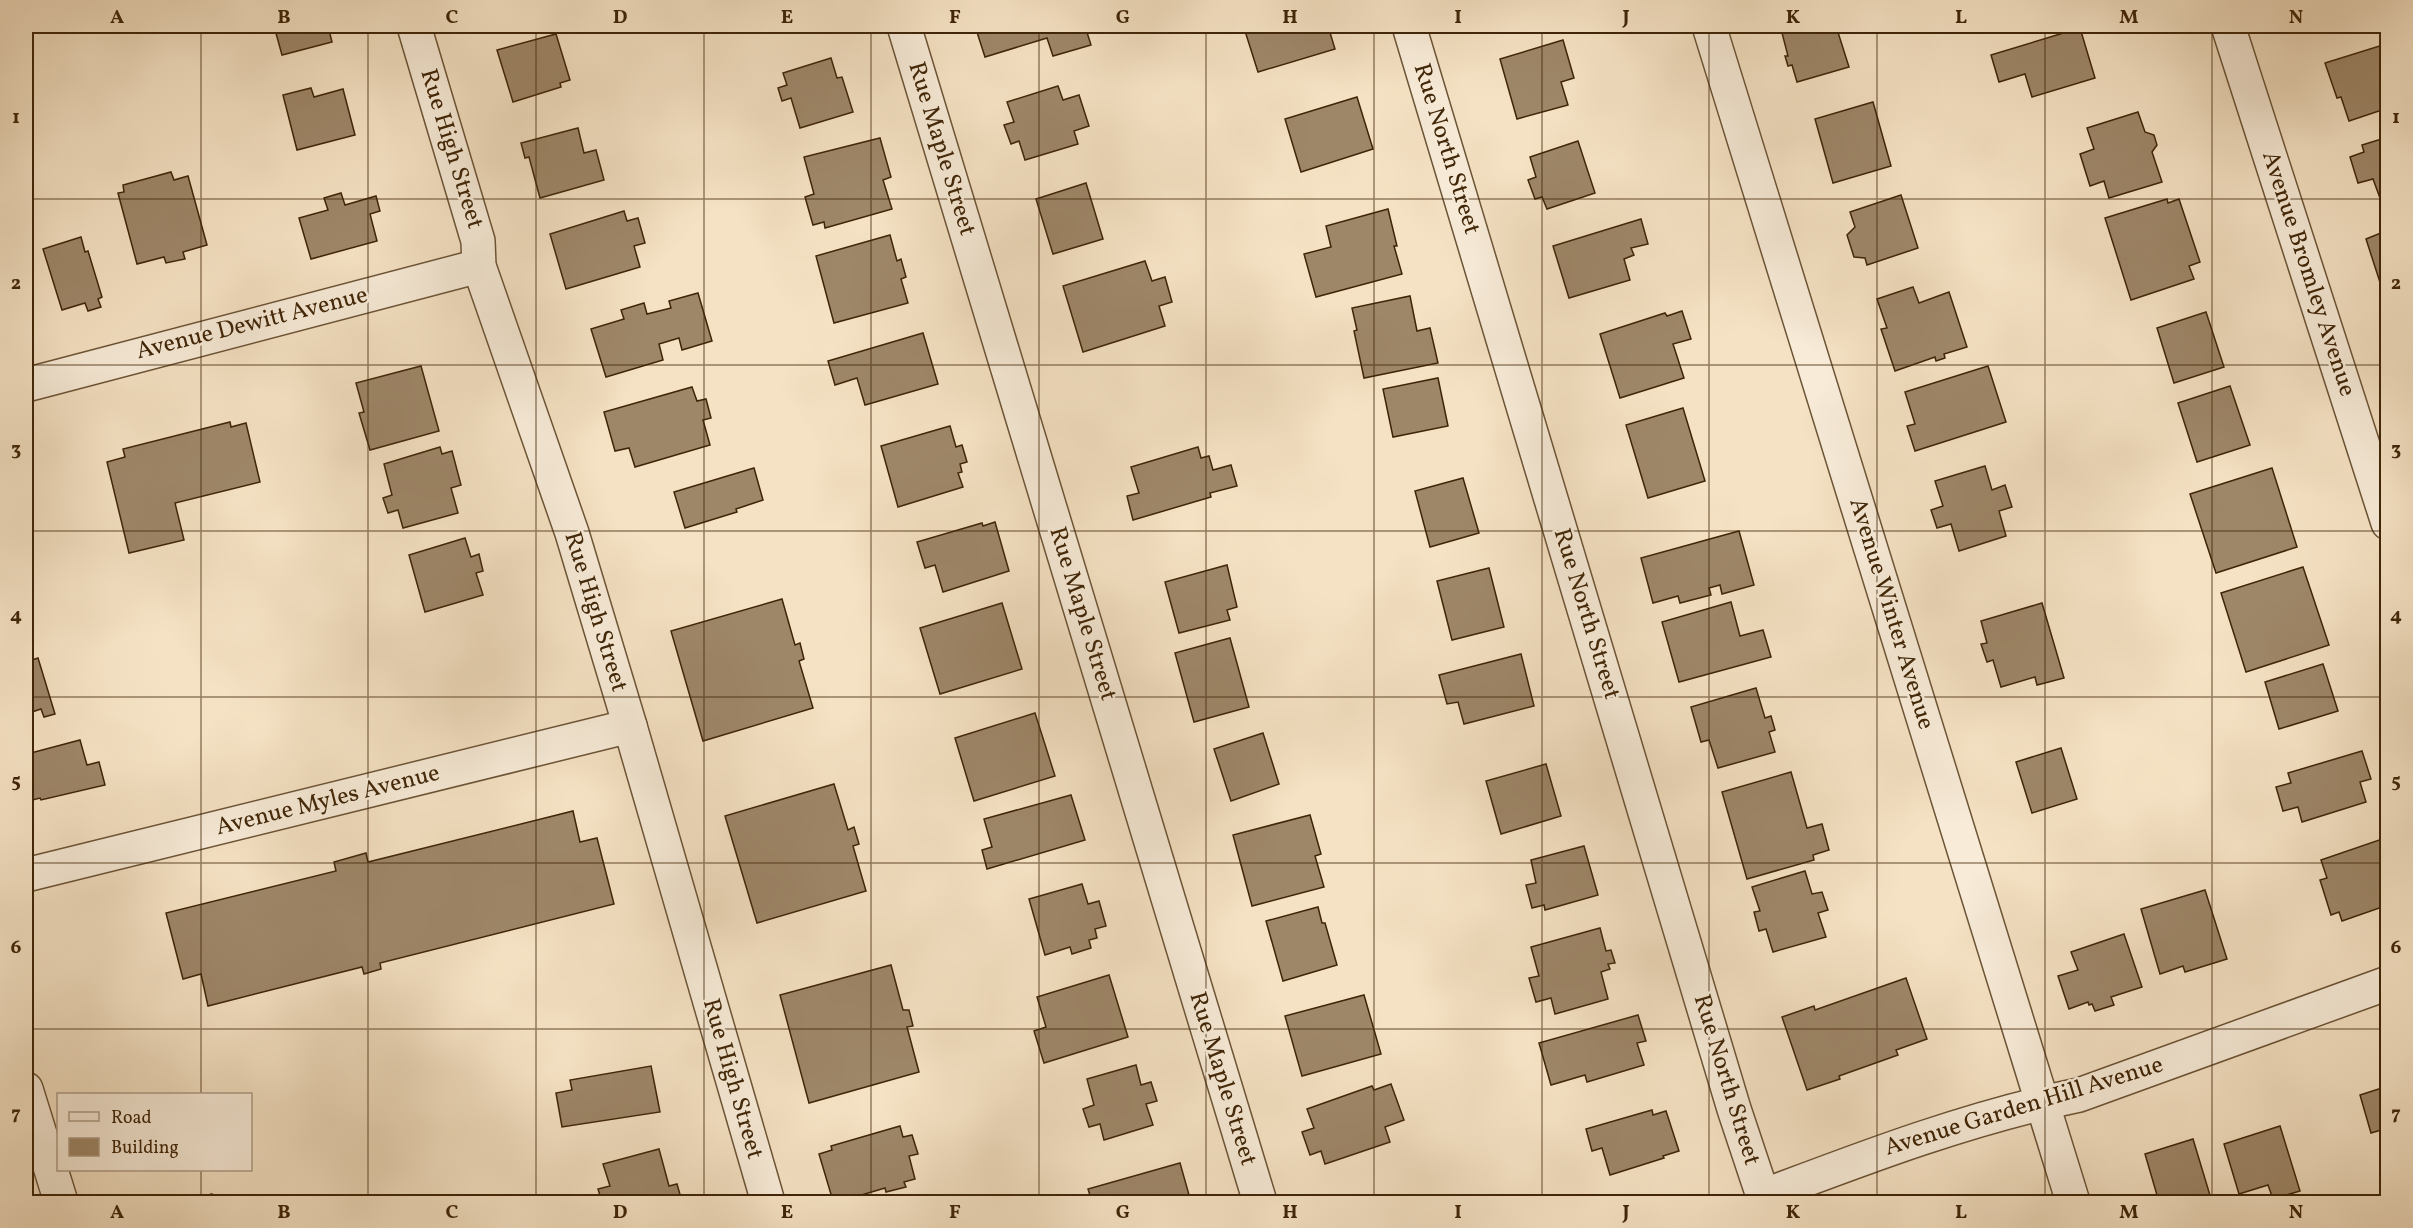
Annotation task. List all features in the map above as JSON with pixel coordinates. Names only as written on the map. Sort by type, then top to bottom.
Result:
[{"type":"street","name":"Rue High Street","points":[[414,26],[478,241],[479,266],[572,533],[768,1203]]},
{"type":"street","name":"Rue Maple Street","points":[[904,26],[1260,1203]]},
{"type":"street","name":"Rue North Street","points":[[1409,26],[1727,1086],[1764,1199]]},
{"type":"street","name":"Avenue Winter Avenue","points":[[1709,26],[2073,1203]]},
{"type":"street","name":"Avenue Bromley Avenue","points":[[2228,26],[2388,523]]},
{"type":"street","name":"Avenue Dewitt Avenue","points":[[26,385],[479,266]]},
{"type":"street","name":"Avenue Myles Avenue","points":[[26,875],[630,726]]},
{"type":"street","name":"Avenue Garden Hill Avenue","points":[[1764,1199],[1874,1154],[2042,1103],[2079,1095],[2388,983]]},
{"type":"street","points":[[26,1089],[61,1203]]},
{"type":"building","points":[[274,26],[328,26],[332,42],[282,55]]},
{"type":"building","points":[[768,26],[796,26],[771,33]]},
{"type":"building","points":[[975,26],[1085,26],[1091,45],[1053,56],[1047,38],[985,57]]},
{"type":"building","points":[[1263,26],[1328,26],[1335,49],[1258,72],[1245,31]]},
{"type":"building","points":[[1494,26],[1521,26],[1496,33]]},
{"type":"building","points":[[1793,26],[1836,26],[1849,67],[1797,82],[1792,65],[1788,66],[1785,56],[1788,56],[1781,29]]},
{"type":"building","points":[[2080,28],[2095,78],[2032,97],[2025,74],[1999,82],[1991,55]]},
{"type":"building","points":[[556,34],[570,80],[560,83],[561,87],[513,102],[497,50]]},
{"type":"building","points":[[1563,40],[1574,78],[1561,82],[1568,105],[1517,119],[1500,59]]},
{"type":"building","points":[[2386,44],[2388,108],[2349,121],[2341,97],[2337,98],[2325,63]]},
{"type":"building","points":[[831,58],[837,78],[842,77],[853,112],[800,128],[791,98],[782,101],[778,88],[787,85],[783,73]]},
{"type":"building","points":[[1058,86],[1063,100],[1079,95],[1089,126],[1074,131],[1078,144],[1025,160],[1019,141],[1011,144],[1004,125],[1014,122],[1007,102]]},
{"type":"building","points":[[311,88],[314,97],[343,89],[355,135],[297,150],[283,95]]},
{"type":"building","points":[[1357,97],[1373,149],[1301,172],[1285,119]]},
{"type":"building","points":[[1873,102],[1891,166],[1833,183],[1815,119]]},
{"type":"building","points":[[2138,112],[2145,132],[2154,135],[2157,145],[2152,152],[2162,182],[2109,198],[2104,181],[2090,186],[2080,154],[2094,149],[2087,128]]},
{"type":"building","points":[[578,128],[584,153],[596,150],[604,180],[540,198],[529,157],[525,158],[521,143]]},
{"type":"building","points":[[2388,137],[2388,196],[2380,198],[2373,179],[2358,183],[2350,157],[2364,152],[2362,145]]},
{"type":"building","points":[[880,138],[891,177],[883,180],[892,209],[825,228],[824,222],[813,225],[805,197],[814,194],[804,157]]},
{"type":"building","points":[[1578,141],[1595,193],[1547,209],[1542,197],[1535,199],[1528,180],[1536,177],[1530,157]]},
{"type":"building","points":[[171,172],[174,180],[188,176],[207,245],[183,252],[185,259],[166,263],[164,257],[137,264],[118,193],[124,192],[123,185]]},
{"type":"building","points":[[1086,183],[1103,239],[1053,254],[1036,199]]},
{"type":"building","points":[[341,193],[345,205],[376,196],[380,211],[370,214],[377,241],[311,259],[299,218],[328,210],[324,198]]},
{"type":"building","points":[[1901,195],[1918,248],[1867,265],[1865,258],[1854,257],[1847,235],[1855,227],[1850,212]]},
{"type":"building","points":[[2167,199],[2168,203],[2179,199],[2200,262],[2189,266],[2194,279],[2131,300],[2105,218]]},
{"type":"building","points":[[1388,209],[1397,246],[1394,246],[1402,274],[1316,297],[1304,254],[1331,247],[1326,226]]},
{"type":"building","points":[[624,211],[627,221],[638,218],[645,243],[634,246],[640,267],[566,289],[550,234]]},
{"type":"building","points":[[1641,219],[1648,244],[1631,248],[1634,255],[1624,259],[1630,280],[1569,298],[1553,246]]},
{"type":"building","points":[[2388,230],[2388,304],[2387,304],[2366,239]]},
{"type":"building","points":[[890,235],[897,261],[901,259],[906,277],[901,279],[908,303],[834,323],[816,256]]},
{"type":"building","points":[[81,237],[85,252],[88,251],[102,297],[98,299],[101,307],[88,311],[85,303],[62,310],[43,249]]},
{"type":"building","points":[[1145,261],[1152,281],[1165,277],[1172,302],[1159,306],[1165,326],[1083,352],[1063,286]]},
{"type":"building","points":[[1913,287],[1919,303],[1949,292],[1967,347],[1944,354],[1945,358],[1936,361],[1935,357],[1895,371],[1881,329],[1887,328],[1877,299]]},
{"type":"building","points":[[698,293],[712,341],[682,350],[679,338],[659,344],[663,360],[606,377],[591,329],[624,319],[621,310],[644,303],[647,314],[671,308],[669,301]]},
{"type":"building","points":[[1410,296],[1417,331],[1430,328],[1438,363],[1364,378],[1354,331],[1357,330],[1352,308]]},
{"type":"building","points":[[1682,311],[1691,339],[1673,344],[1684,378],[1620,398],[1600,334],[1665,313],[1667,316]]},
{"type":"building","points":[[2206,312],[2224,367],[2174,383],[2157,328]]},
{"type":"building","points":[[923,333],[938,384],[865,405],[857,378],[835,385],[828,361]]},
{"type":"building","points":[[421,366],[439,431],[370,450],[359,413],[364,412],[356,383]]},
{"type":"building","points":[[1988,366],[2006,422],[1915,451],[1907,426],[1915,424],[1905,392]]},
{"type":"building","points":[[1438,378],[1448,426],[1393,437],[1383,389]]},
{"type":"building","points":[[2230,386],[2250,445],[2197,462],[2178,403]]},
{"type":"building","points":[[692,387],[697,401],[706,399],[711,418],[703,420],[710,445],[635,467],[629,448],[615,451],[604,412]]},
{"type":"building","points":[[1683,408],[1705,481],[1648,498],[1626,425]]},
{"type":"building","points":[[230,422],[231,427],[246,423],[260,482],[175,503],[184,540],[129,553],[107,462],[125,457],[123,449]]},
{"type":"building","points":[[950,426],[956,447],[962,445],[967,462],[960,464],[962,472],[958,473],[963,487],[898,507],[881,446]]},
{"type":"building","points":[[440,447],[442,454],[452,451],[461,485],[451,488],[458,513],[403,528],[398,510],[388,513],[383,498],[392,495],[384,464]]},
{"type":"building","points":[[1198,447],[1201,458],[1209,456],[1213,470],[1231,465],[1237,486],[1210,493],[1211,497],[1133,520],[1127,496],[1139,493],[1131,467]]},
{"type":"building","points":[[1985,466],[1992,490],[2005,485],[2012,507],[1999,511],[2006,536],[1959,551],[1951,524],[1937,528],[1931,510],[1943,506],[1935,481]]},
{"type":"building","points":[[754,468],[763,500],[736,509],[737,512],[685,528],[674,492]]},
{"type":"building","points":[[2272,468],[2297,547],[2216,573],[2190,494]]},
{"type":"building","points":[[1463,478],[1479,533],[1430,547],[1415,491]]},
{"type":"building","points":[[995,522],[1009,571],[943,592],[935,565],[925,568],[917,542],[982,523],[983,526]]},
{"type":"building","points":[[1739,531],[1754,585],[1722,594],[1720,585],[1709,588],[1711,595],[1680,603],[1678,596],[1653,603],[1641,558]]},
{"type":"building","points":[[465,538],[471,557],[479,554],[483,571],[476,573],[483,595],[425,612],[409,555]]},
{"type":"building","points":[[1227,565],[1237,607],[1227,610],[1230,620],[1179,633],[1165,582]]},
{"type":"building","points":[[2303,567],[2329,645],[2246,672],[2221,593]]},
{"type":"building","points":[[1489,568],[1504,627],[1452,640],[1437,581]]},
{"type":"building","points":[[782,599],[795,645],[800,643],[804,659],[799,661],[813,708],[703,741],[671,631]]},
{"type":"building","points":[[1731,602],[1740,636],[1763,630],[1771,657],[1679,682],[1662,622]]},
{"type":"building","points":[[1002,603],[1022,669],[940,694],[920,628]]},
{"type":"building","points":[[2042,603],[2064,678],[2037,685],[2035,677],[2001,687],[1993,660],[1987,662],[1981,644],[1987,643],[1981,621]]},
{"type":"building","points":[[1230,638],[1249,707],[1194,722],[1175,653]]},
{"type":"building","points":[[1521,654],[1534,706],[1464,724],[1458,702],[1447,704],[1439,675]]},
{"type":"building","points":[[38,658],[55,714],[44,717],[41,709],[26,714],[26,662]]},
{"type":"building","points":[[2323,664],[2338,711],[2279,729],[2265,682]]},
{"type":"building","points":[[1756,688],[1765,718],[1771,716],[1775,730],[1769,732],[1775,752],[1718,768],[1709,740],[1701,742],[1691,707]]},
{"type":"building","points":[[1035,713],[1055,776],[974,801],[955,738]]},
{"type":"building","points":[[1263,733],[1279,784],[1231,801],[1214,749]]},
{"type":"building","points":[[80,740],[87,765],[99,762],[105,785],[28,801],[27,754]]},
{"type":"building","points":[[2061,748],[2077,799],[2032,813],[2016,762]]},
{"type":"building","points":[[2362,751],[2371,779],[2360,782],[2366,802],[2302,822],[2298,807],[2283,811],[2276,787],[2291,783],[2288,773]]},
{"type":"building","points":[[1546,764],[1561,816],[1501,834],[1486,781]]},
{"type":"building","points":[[1791,772],[1807,828],[1822,824],[1829,850],[1813,855],[1814,860],[1747,879],[1722,792]]},
{"type":"building","points":[[834,784],[848,830],[854,827],[859,844],[853,846],[866,891],[757,923],[725,816]]},
{"type":"building","points":[[1071,795],[1085,840],[987,869],[982,850],[992,847],[984,819]]},
{"type":"building","points":[[573,811],[580,842],[597,838],[614,904],[380,963],[381,969],[364,974],[362,967],[208,1006],[201,974],[183,979],[166,913],[336,871],[334,862],[366,853],[368,862]]},
{"type":"building","points":[[1310,815],[1321,854],[1315,856],[1324,887],[1252,906],[1233,835]]},
{"type":"building","points":[[2388,837],[2388,905],[2342,921],[2339,912],[2331,915],[2320,880],[2327,878],[2321,860]]},
{"type":"building","points":[[1584,846],[1598,895],[1545,910],[1544,905],[1532,908],[1526,885],[1536,883],[1531,860]]},
{"type":"building","points":[[1805,871],[1812,894],[1822,892],[1828,910],[1818,913],[1826,937],[1773,952],[1766,929],[1759,931],[1754,912],[1760,911],[1752,887]]},
{"type":"building","points":[[1082,884],[1088,904],[1099,901],[1106,926],[1095,929],[1097,938],[1089,940],[1091,948],[1072,954],[1070,947],[1045,955],[1029,899]]},
{"type":"building","points":[[2205,890],[2227,959],[2185,972],[2183,966],[2160,974],[2141,909]]},
{"type":"building","points":[[1318,907],[1337,965],[1283,981],[1266,921]]},
{"type":"building","points":[[1600,928],[1606,951],[1611,950],[1615,963],[1608,964],[1610,969],[1601,972],[1608,999],[1555,1014],[1551,998],[1536,1002],[1529,978],[1539,976],[1531,947]]},
{"type":"building","points":[[2124,934],[2142,987],[2111,997],[2114,1005],[2095,1011],[2092,1004],[2089,1005],[2088,1002],[2069,1009],[2058,976],[2078,970],[2071,952]]},
{"type":"building","points":[[891,965],[903,1010],[909,1010],[913,1026],[907,1027],[919,1072],[809,1103],[780,995]]},
{"type":"building","points":[[1109,975],[1128,1037],[1044,1063],[1034,1031],[1046,1027],[1037,997]]},
{"type":"building","points":[[1906,978],[1927,1039],[1896,1050],[1898,1055],[1807,1090],[1782,1017],[1814,1006],[1815,1010]]},
{"type":"building","points":[[1364,995],[1381,1054],[1302,1076],[1285,1016]]},
{"type":"building","points":[[1638,1015],[1646,1041],[1637,1043],[1644,1065],[1587,1082],[1585,1075],[1551,1085],[1539,1043]]},
{"type":"building","points":[[1136,1065],[1141,1085],[1151,1082],[1157,1101],[1146,1104],[1153,1125],[1104,1140],[1100,1124],[1089,1127],[1083,1109],[1094,1105],[1087,1079]]},
{"type":"building","points":[[651,1066],[660,1112],[562,1127],[556,1093],[572,1090],[570,1080]]},
{"type":"building","points":[[1391,1084],[1404,1120],[1385,1127],[1390,1142],[1325,1164],[1321,1151],[1310,1155],[1302,1132],[1314,1128],[1307,1109],[1372,1086],[1374,1090]]},
{"type":"building","points":[[2388,1086],[2388,1128],[2371,1133],[2360,1095]]},
{"type":"building","points":[[1652,1110],[1653,1115],[1666,1111],[1679,1151],[1610,1175],[1602,1148],[1592,1151],[1586,1129]]},
{"type":"building","points":[[900,1126],[903,1137],[912,1135],[918,1154],[909,1156],[915,1179],[904,1182],[906,1187],[886,1192],[885,1188],[833,1201],[819,1154],[832,1150],[831,1146]]},
{"type":"building","points":[[2280,1126],[2300,1191],[2273,1199],[2268,1185],[2239,1194],[2224,1144]]},
{"type":"building","points":[[2193,1139],[2212,1202],[2159,1202],[2145,1154]]},
{"type":"building","points":[[659,1149],[669,1186],[677,1184],[681,1198],[673,1202],[602,1202],[598,1189],[610,1186],[603,1164]]},
{"type":"building","points":[[1180,1163],[1191,1202],[1092,1202],[1088,1189]]},
{"type":"building","points":[[212,1194],[214,1202],[184,1202]]}]
